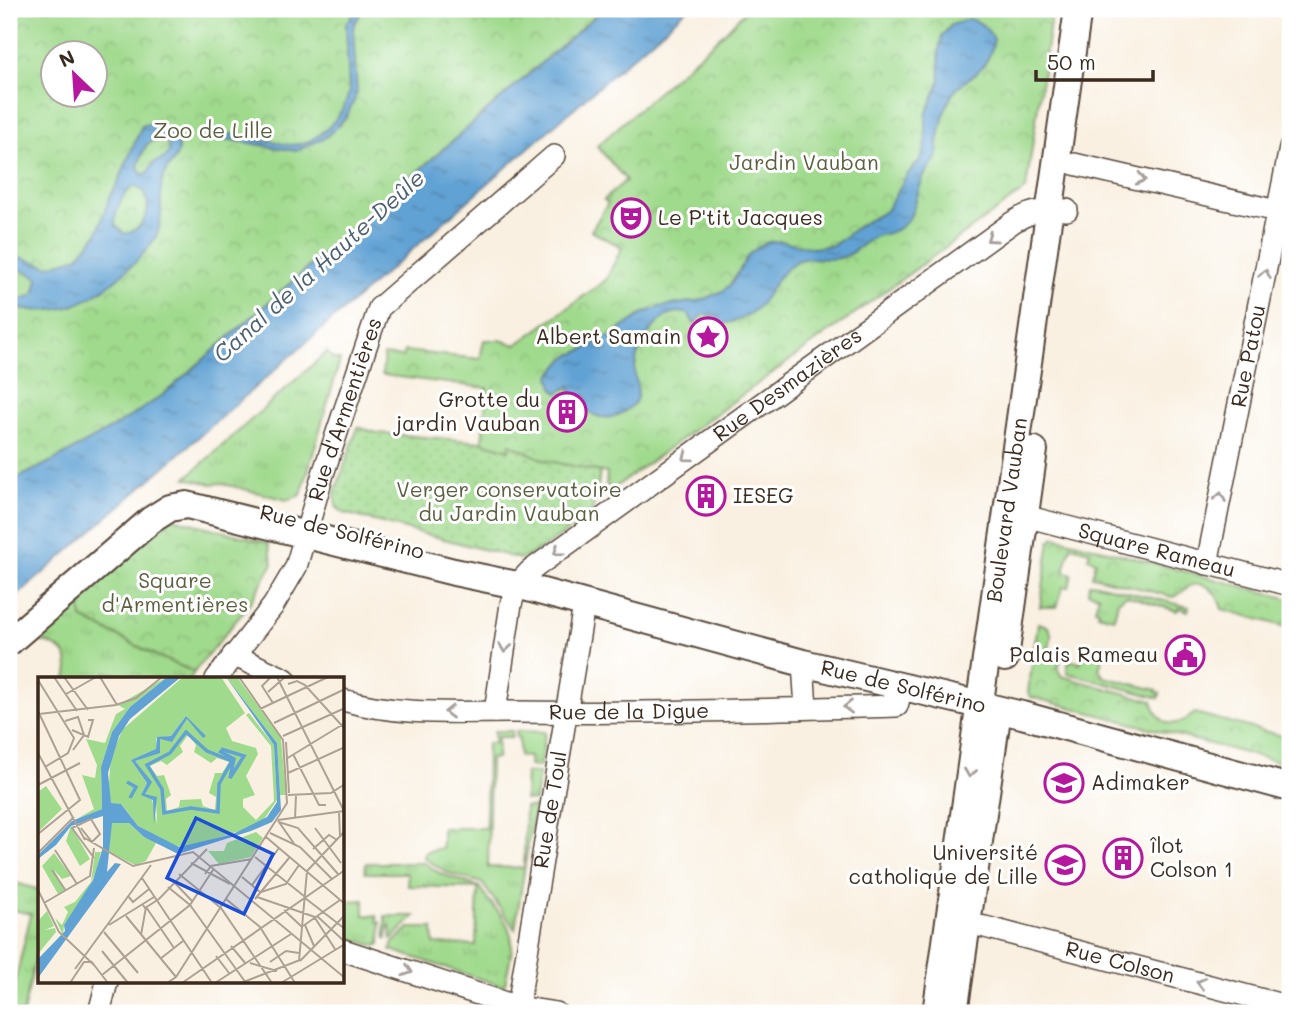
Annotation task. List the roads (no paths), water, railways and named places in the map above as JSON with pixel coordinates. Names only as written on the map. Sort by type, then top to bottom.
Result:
[{"type":"main road","name":"Boulevard Vauban","points":[[936,1013],[958,922],[989,708],[1025,516],[1078,9]]},
{"type":"main road","name":"Boulevard Vauban","points":[[989,708],[994,596],[1059,209],[1074,164],[1096,9]]},
{"type":"main road","name":"Rue de Solférino","points":[[167,500],[185,491],[308,529],[477,567],[517,585],[584,605],[1290,788]]},
{"type":"main road","points":[[9,623],[146,505],[167,500]]},
{"type":"main road","points":[[9,642],[151,520],[167,500]]},
{"type":"main road","name":"Boulevard Vauban","points":[[954,1013],[958,922]]},
{"type":"street","name":"Rue Patou","points":[[1207,564],[1284,213],[1290,148]]},
{"type":"street","name":"Rue d'Armentières","points":[[217,677],[280,595],[296,567],[379,308],[554,156]]},
{"type":"street","points":[[1074,164],[1284,213]]},
{"type":"street","name":"Rue Desmazières","points":[[517,585],[543,562],[991,238],[1020,218],[1059,209]]},
{"type":"street","name":"Square Rameau","points":[[1025,516],[1290,585]]},
{"type":"street","points":[[495,712],[511,604],[517,585]]},
{"type":"street","name":"Rue de Toul","points":[[517,1010],[584,605]]},
{"type":"street","points":[[233,656],[280,677]]},
{"type":"street","points":[[803,663],[806,708]]},
{"type":"street","name":"Rue de la Digue","points":[[345,700],[402,712],[567,713],[897,706],[902,688]]},
{"type":"street","name":"Rue Colson","points":[[958,922],[1290,1007]]},
{"type":"street","points":[[345,951],[517,1010],[556,1013]]},
{"type":"street","points":[[99,1013],[106,984]]},
{"type":"water","points":[[358,9],[369,9],[360,14],[353,28],[357,93],[347,116],[336,128],[323,139],[296,151],[219,138],[223,133],[293,145],[312,139],[329,127],[342,110],[349,92],[346,24]]},
{"type":"water","name":"Canal de la Haute-Deûle","points":[[603,9],[687,9],[9,603],[9,482],[88,442],[163,395]]},
{"type":"water","points":[[968,19],[980,23],[994,39],[991,53],[980,70],[959,86],[948,102],[936,159],[924,176],[905,223],[893,231],[870,239],[843,257],[798,260],[783,272],[749,315],[737,320],[722,324],[720,318],[704,314],[694,324],[689,314],[677,312],[666,317],[653,328],[639,351],[635,372],[638,391],[636,401],[619,415],[599,417],[586,410],[588,402],[585,395],[577,399],[575,395],[571,395],[570,386],[558,393],[553,388],[550,376],[565,358],[606,339],[644,313],[659,307],[702,300],[723,291],[731,284],[749,254],[760,246],[781,241],[813,248],[834,245],[858,226],[886,211],[924,152],[926,115],[940,81],[939,50],[942,36],[951,25]]},
{"type":"water","points":[[150,123],[174,134],[178,149],[162,181],[160,221],[151,244],[120,276],[72,306],[49,310],[9,308],[9,297],[21,299],[34,295],[38,278],[9,267],[9,254],[49,266],[78,257],[97,234],[110,196],[142,126]],"holes":[[[163,140],[168,143],[169,152],[165,158],[153,163],[148,173],[142,174],[138,167],[145,147],[152,141]],[[134,186],[144,191],[147,211],[138,228],[125,234],[115,225],[116,213],[122,198]]]},
{"type":"place","name":"Le P'tit Jacques","points":[[631,218]]},
{"type":"place","name":"Albert Samain","points":[[708,337]]},
{"type":"place","name":"Grotte du jardin Vauban","points":[[567,412]]},
{"type":"place","name":"IESEG","points":[[706,496]]},
{"type":"place","name":"Palais Rameau","points":[[1185,655]]},
{"type":"place","name":"Adimaker","points":[[1064,783]]},
{"type":"place","name":"îlot Colson 1","points":[[1123,858]]},
{"type":"place","name":"Université catholique de Lille","points":[[1065,865]]},
{"type":"park label","name":"Zoo de Lille","points":[[213,131]]},
{"type":"park label","name":"Jardin Vauban","points":[[804,163]]},
{"type":"park label","name":"Verger conservatoire du Jardin Vauban","points":[[509,502]]},
{"type":"park label","name":"Square d'Armentières","points":[[175,593]]}]
